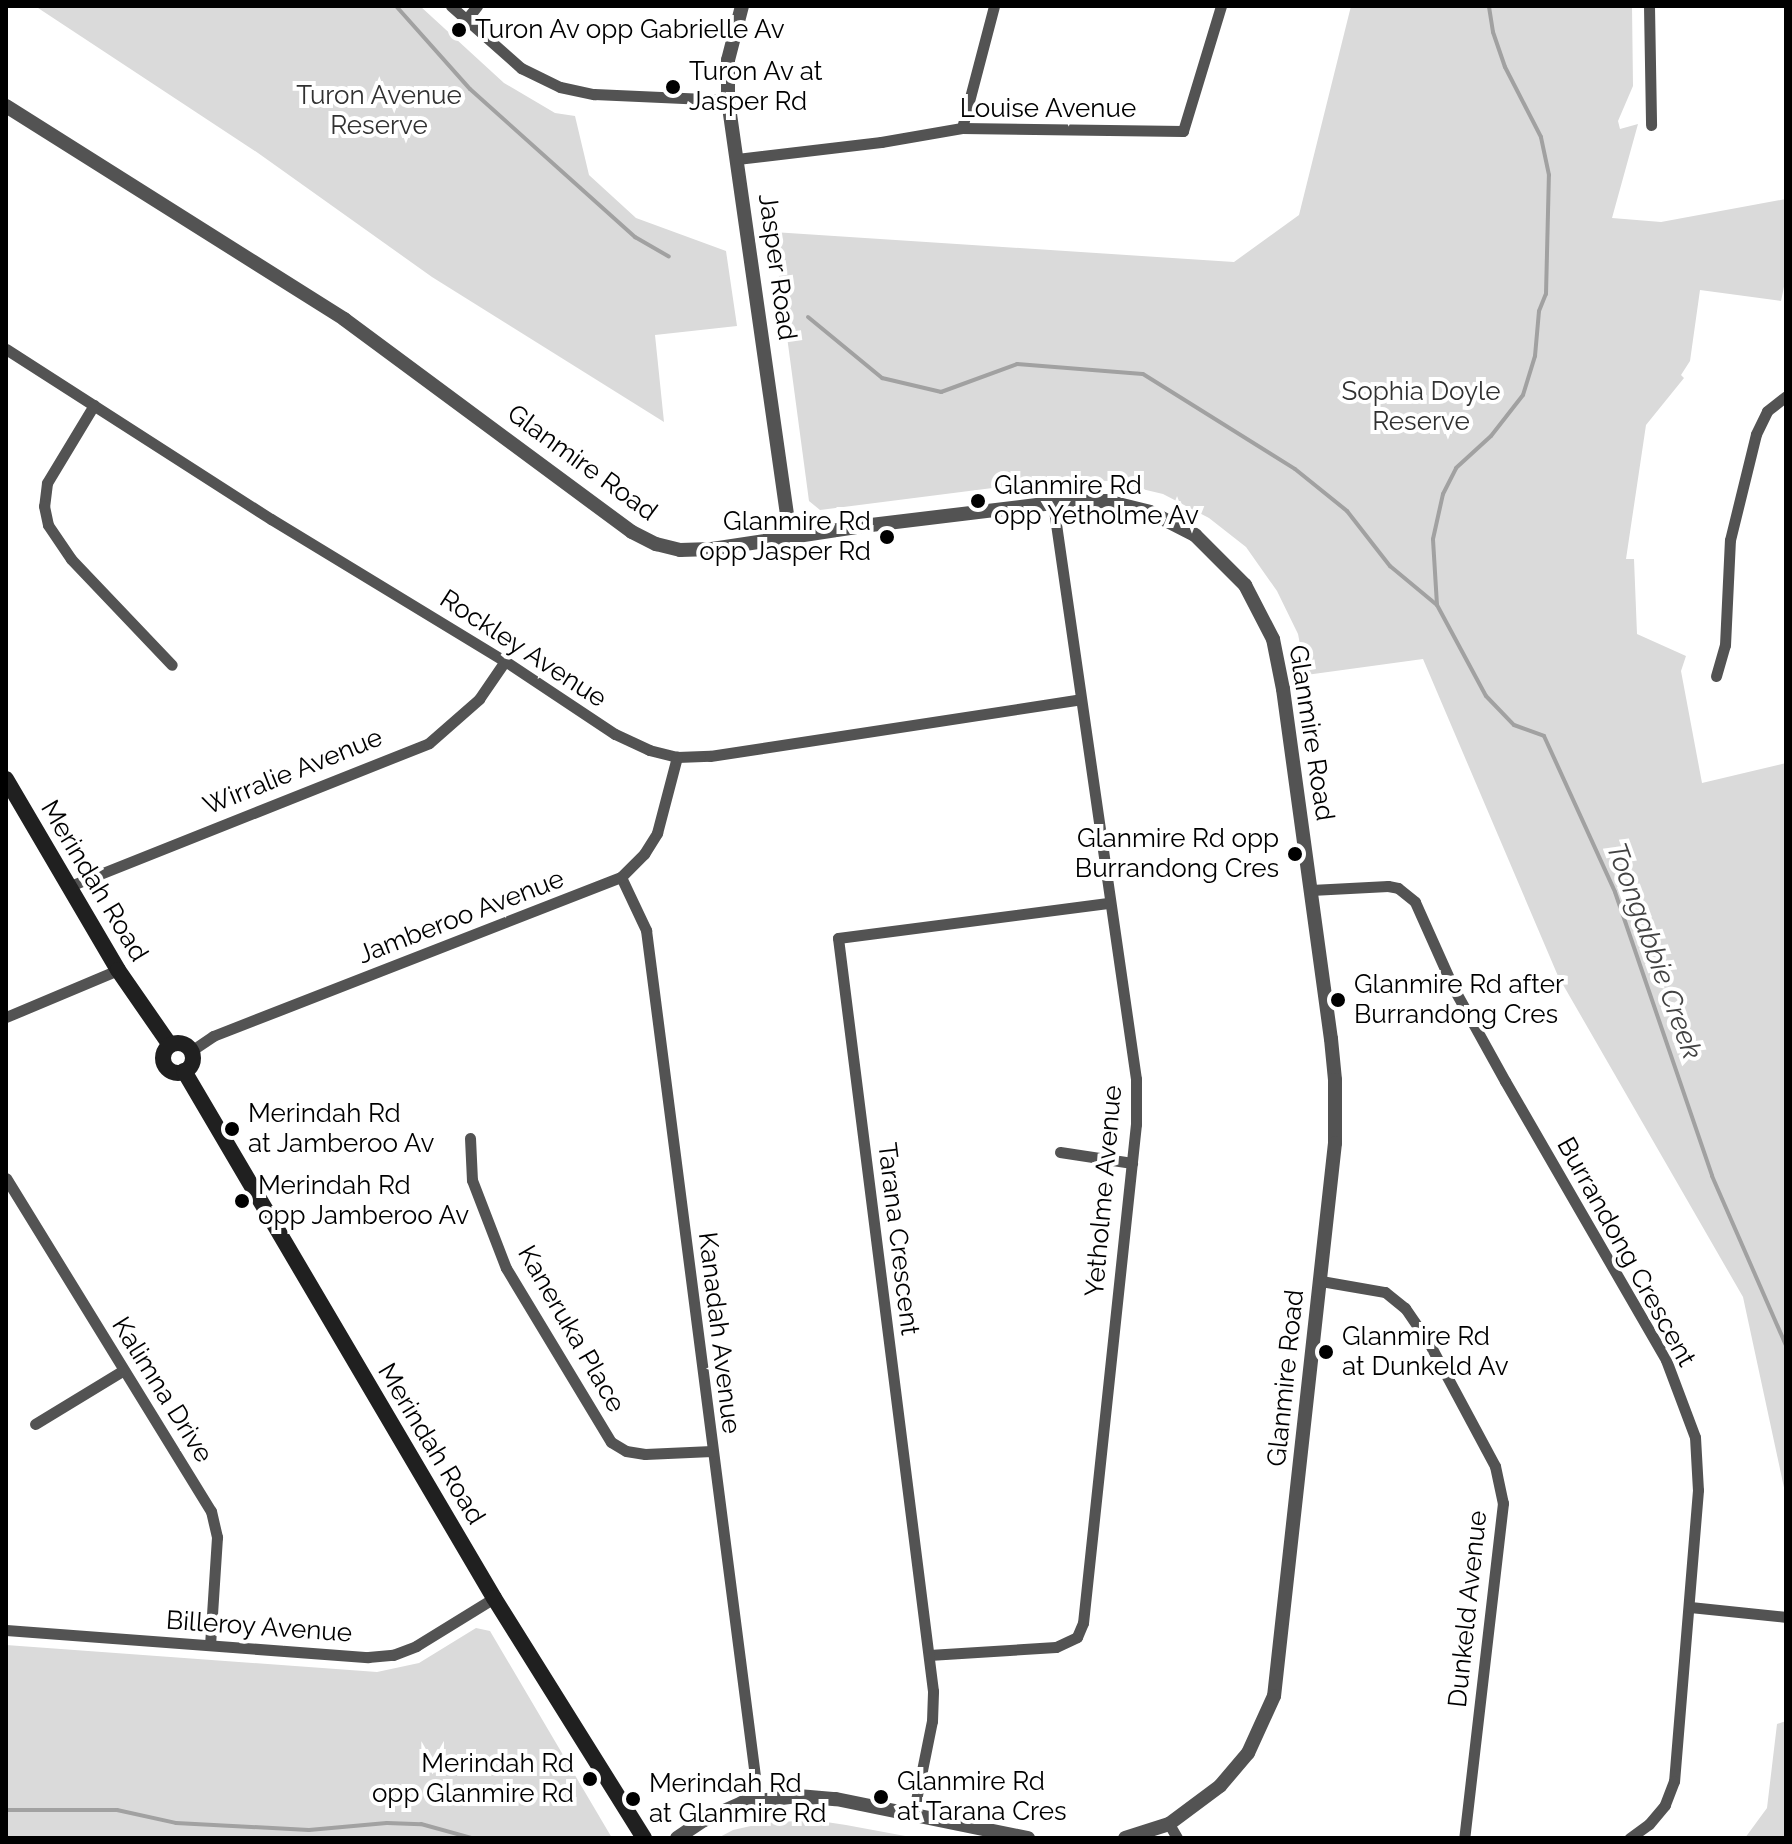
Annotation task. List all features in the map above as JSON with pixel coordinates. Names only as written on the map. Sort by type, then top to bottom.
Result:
[{"type":"main road","name":"Merindah Road","points":[[6,779],[118,970],[170,1045]]},
{"type":"main road","points":[[181,1043],[191,1051],[191,1063],[184,1071],[173,1072],[164,1063],[163,1055],[170,1045],[181,1043]]},
{"type":"main road","name":"Merindah Road","points":[[184,1071],[494,1598],[644,1838]]},
{"type":"street","points":[[451,6],[521,68],[560,87],[594,94],[728,100]]},
{"type":"street","points":[[466,20],[477,6]]},
{"type":"street","name":"Jasper Road","points":[[742,6],[728,60],[728,100],[790,537]]},
{"type":"street","points":[[962,128],[994,6]]},
{"type":"street","name":"Louise Avenue","points":[[737,159],[881,142],[962,128],[1183,131],[1221,6]]},
{"type":"street","points":[[1649,6],[1651,125]]},
{"type":"street","name":"Glanmire Road","points":[[6,106],[344,319],[645,540],[694,550],[1053,503],[1106,501],[1150,512],[1195,535],[1245,585],[1267,626],[1278,664],[1335,1080],[1335,1143],[1274,1696],[1262,1728],[1238,1766],[1193,1809],[1169,1824],[1125,1838]]},
{"type":"street","name":"Rockley Avenue","points":[[6,349],[271,519],[505,661],[615,734],[649,750],[677,757],[710,756],[1081,699]]},
{"type":"street","points":[[1716,676],[1725,645],[1728,551],[1756,434],[1767,411],[1786,396]]},
{"type":"street","points":[[94,405],[47,483],[44,506],[48,525],[71,559],[172,665]]},
{"type":"street","name":"Yetholme Avenue","points":[[929,1655],[1056,1647],[1077,1637],[1083,1623],[1132,1163],[1136,1079],[1108,903],[1053,503]]},
{"type":"street","name":"Wirralie Avenue","points":[[70,886],[429,743],[479,699],[505,661]]},
{"type":"street","name":"Jamberoo Avenue","points":[[191,1051],[197,1043],[602,888],[621,877],[644,854],[657,833],[677,757]]},
{"type":"street","name":"Kanadah Avenue","points":[[621,877],[646,930],[758,1800]]},
{"type":"street","name":"Burrandong Crescent","points":[[1311,890],[1388,886],[1408,895],[1415,902],[1454,989],[1666,1360],[1695,1437],[1698,1490],[1674,1781],[1665,1805],[1649,1824],[1630,1838]]},
{"type":"street","name":"Tarana Crescent","points":[[913,1815],[932,1721],[929,1655],[838,938],[1108,903]]},
{"type":"street","points":[[6,1017],[118,970]]},
{"type":"street","name":"Kaneruka Place","points":[[470,1138],[472,1180],[506,1268],[611,1442],[626,1451],[645,1454],[712,1451]]},
{"type":"street","points":[[1060,1152],[1132,1163]]},
{"type":"street","name":"Kalimna Drive","points":[[6,1178],[211,1511],[217,1537],[210,1645]]},
{"type":"street","name":"Dunkeld Avenue","points":[[1321,1281],[1385,1292],[1405,1308],[1429,1343],[1495,1466],[1503,1503],[1464,1838]]},
{"type":"street","points":[[35,1424],[122,1371]]},
{"type":"street","name":"Billeroy Avenue","points":[[6,1630],[354,1656],[393,1655],[416,1646],[494,1598]]},
{"type":"street","points":[[1690,1607],[1786,1617]]},
{"type":"street","points":[[677,1838],[725,1810],[758,1800],[816,1797],[1028,1838]]},
{"type":"street","points":[[1169,1824],[1177,1838]]},
{"type":"green space","name":"Turon Avenue Reserve","points":[[35,6],[420,6],[504,83],[555,113],[575,116],[589,175],[636,218],[726,251],[737,326],[655,335],[664,422],[432,277],[258,153]]},
{"type":"green space","name":"Sophia Doyle Reserve","points":[[1351,6],[1632,6],[1633,86],[1618,121],[1620,129],[1638,124],[1612,218],[1661,222],[1786,199],[1786,277],[1781,301],[1700,290],[1690,361],[1681,375],[1684,378],[1646,425],[1626,559],[1634,559],[1637,634],[1686,656],[1681,671],[1702,783],[1786,763],[1786,1497],[1743,1297],[1558,976],[1423,659],[1306,675],[1298,634],[1277,591],[1246,547],[1209,518],[1163,494],[1108,481],[1063,479],[820,510],[809,501],[773,232],[1234,262],[1299,215]]},
{"type":"green space","points":[[476,1628],[490,1631],[612,1838],[6,1838],[6,1645],[377,1672],[419,1663]]},
{"type":"green space","points":[[1786,1721],[1786,1838],[1745,1838],[1767,1808],[1777,1724]]},
{"type":"green space","points":[[813,1820],[916,1838],[718,1838],[733,1830],[764,1823]]},
{"type":"waterway","points":[[396,6],[470,89],[635,237],[669,257]]},
{"type":"waterway","points":[[1437,605],[1433,539],[1443,494],[1456,468],[1491,436],[1523,395],[1535,356],[1539,311],[1546,294],[1549,175],[1541,137],[1505,67],[1493,32],[1489,6]]},
{"type":"waterway","name":"Toongabbie Creek","points":[[808,317],[882,378],[941,392],[1017,364],[1143,374],[1295,469],[1347,511],[1390,566],[1437,605],[1486,696],[1514,725],[1544,736],[1615,892],[1712,1176],[1786,1345]]},
{"type":"waterway","points":[[6,1810],[117,1810],[176,1823],[309,1830],[387,1823],[421,1824],[472,1838]]},
{"type":"place","name":"Turon Av opp Gabrielle Av","points":[[459,30]]},
{"type":"place","name":"Turon Av at Jasper Rd","points":[[673,87]]},
{"type":"place","name":"Glanmire Rd opp Yetholme Av","points":[[978,501]]},
{"type":"place","name":"Glanmire Rd opp Jasper Rd","points":[[887,537]]},
{"type":"place","name":"Glanmire Rd opp Burrandong Cres","points":[[1295,854]]},
{"type":"place","name":"Glanmire Rd after Burrandong Cres","points":[[1338,1000]]},
{"type":"place","name":"Merindah Rd at Jamberoo Av","points":[[232,1129]]},
{"type":"place","name":"Merindah Rd opp Jamberoo Av","points":[[242,1201]]},
{"type":"place","name":"Glanmire Rd at Dunkeld Av","points":[[1326,1352]]},
{"type":"place","name":"Merindah Rd opp Glanmire Rd","points":[[590,1779]]},
{"type":"place","name":"Glanmire Rd at Tarana Cres","points":[[881,1797]]},
{"type":"place","name":"Merindah Rd at Glanmire Rd","points":[[633,1799]]}]
